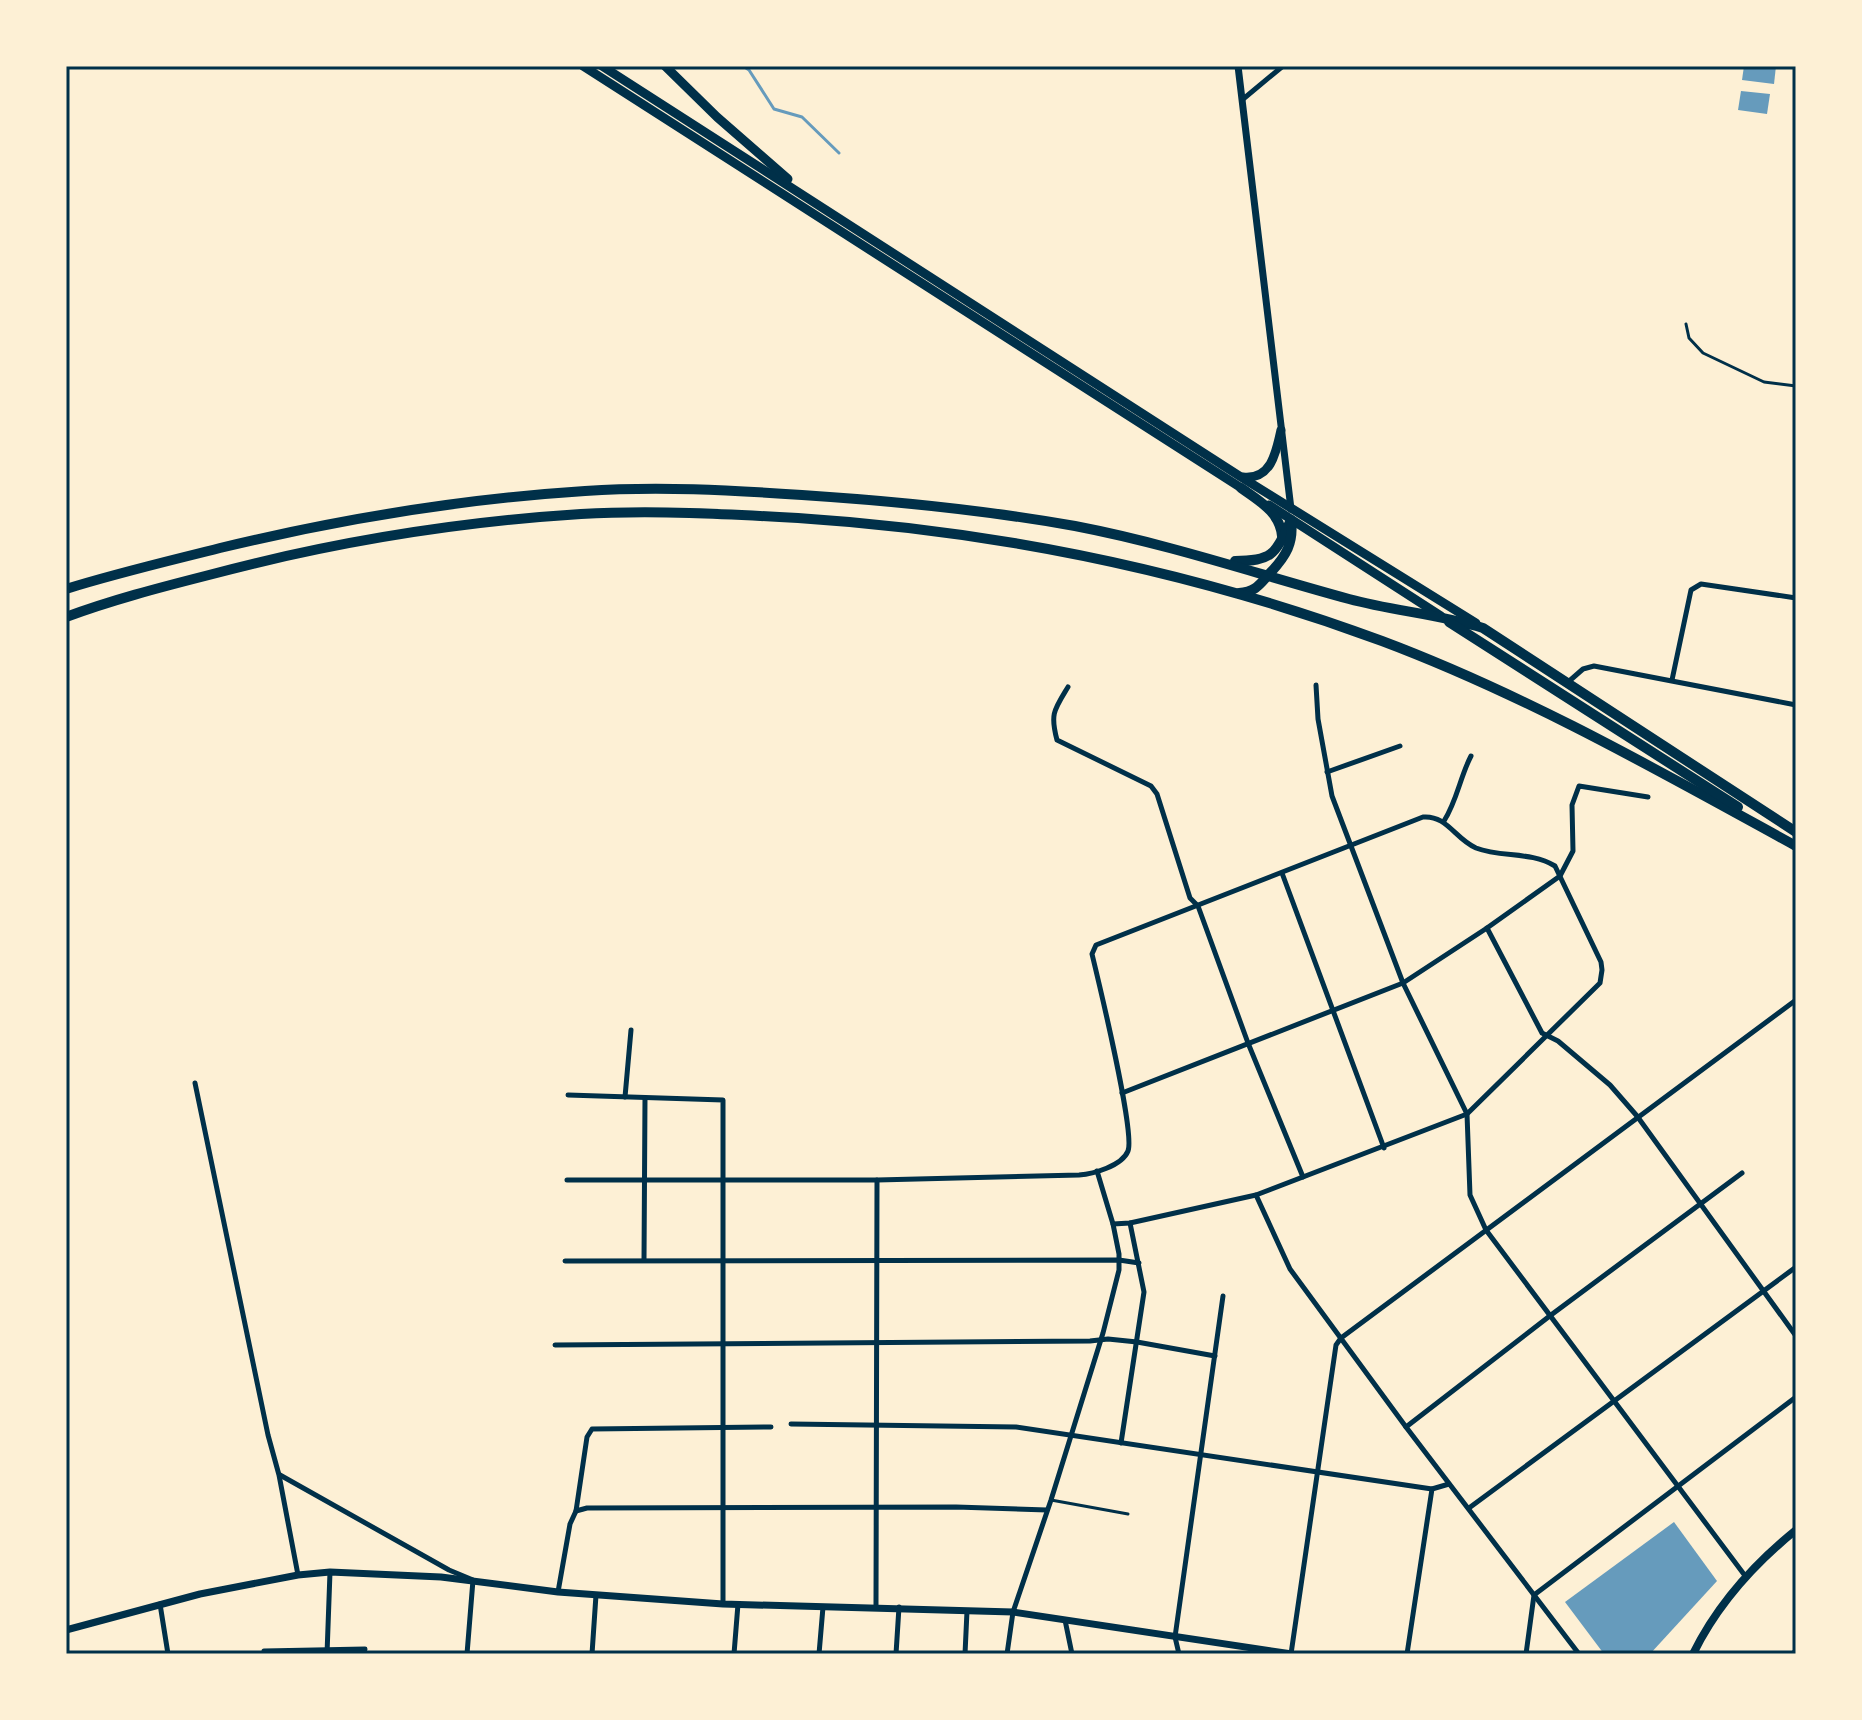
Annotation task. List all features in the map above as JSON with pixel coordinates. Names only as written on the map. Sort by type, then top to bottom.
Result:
[{"type":"highway","points":[[583,66],[1241,482],[1291,508],[1483,628],[1796,832]]},
{"type":"highway","points":[[602,66],[808,197],[1241,482],[1291,520],[1796,845]]},
{"type":"highway","points":[[665,66],[736,135],[808,197]]},
{"type":"highway","points":[[1241,482],[1268,468],[1275,456],[1281,430]]},
{"type":"highway","points":[[1241,482],[1272,512],[1281,526],[1282,539]]},
{"type":"highway","points":[[66,589],[160,563],[366,516],[509,497],[656,488],[865,499],[983,511],[1106,533],[1221,560],[1350,599],[1441,616],[1483,628]]},
{"type":"highway","points":[[66,617],[103,603],[240,567],[370,539],[477,523],[582,514],[661,512],[863,523],[962,533],[1093,556],[1233,593],[1356,632],[1422,657],[1620,750],[1796,845]]},
{"type":"highway","points":[[1221,560],[1266,559],[1276,551],[1291,520]]},
{"type":"highway","points":[[1233,593],[1258,588],[1279,565],[1289,547],[1291,520]]},
{"type":"main road","points":[[1238,66],[1291,520]]},
{"type":"main road","points":[[1693,1654],[1709,1625],[1746,1577],[1769,1552],[1796,1530]]},
{"type":"main road","points":[[66,1630],[160,1604],[298,1575],[330,1572],[473,1580],[558,1592],[723,1604],[1013,1612],[1291,1654]]},
{"type":"street","points":[[1242,100],[1283,66]]},
{"type":"street","points":[[1672,680],[1691,590],[1695,585],[1796,598]]},
{"type":"street","points":[[1567,683],[1583,669],[1594,666],[1796,705]]},
{"type":"street","points":[[1316,685],[1318,719],[1332,796],[1403,983],[1467,1114],[1470,1195],[1486,1230],[1746,1577]]},
{"type":"street","points":[[1068,687],[1052,719],[1057,740],[1155,790],[1190,898],[1198,906],[1248,1043],[1303,1177]]},
{"type":"street","points":[[1327,772],[1400,746]]},
{"type":"street","points":[[1444,821],[1452,808],[1460,777],[1471,756]]},
{"type":"street","points":[[1122,1093],[1403,983],[1487,928],[1560,876],[1573,851],[1572,805],[1579,786],[1648,797]]},
{"type":"street","points":[[567,1180],[877,1180],[1079,1175],[1097,1171],[1123,1158],[1129,1149],[1129,1138],[1092,954],[1096,945],[1423,817],[1444,821],[1471,845],[1488,851],[1542,859],[1555,866],[1602,970],[1600,983],[1467,1114],[1256,1195],[1113,1224]]},
{"type":"street","points":[[1282,873],[1384,1148]]},
{"type":"street","points":[[1487,928],[1538,1028],[1610,1085],[1637,1116],[1796,1336]]},
{"type":"street","points":[[1291,1654],[1332,1362],[1341,1338],[1796,1000]]},
{"type":"street","points":[[625,1097],[631,1030]]},
{"type":"street","points":[[195,1083],[298,1575]]},
{"type":"street","points":[[568,1095],[723,1100],[723,1604]]},
{"type":"street","points":[[644,1260],[645,1098]]},
{"type":"street","points":[[1007,1654],[1013,1612],[1100,1340],[1119,1260],[1113,1224],[1097,1171]]},
{"type":"street","points":[[1406,1427],[1742,1173]]},
{"type":"street","points":[[876,1606],[877,1180]]},
{"type":"street","points":[[1256,1195],[1290,1269],[1579,1654]]},
{"type":"street","points":[[1121,1443],[1144,1292],[1130,1223]]},
{"type":"street","points":[[565,1261],[1119,1260],[1139,1263]]},
{"type":"street","points":[[1469,1508],[1796,1267]]},
{"type":"street","points":[[1179,1654],[1175,1637],[1223,1296]]},
{"type":"street","points":[[555,1345],[1100,1340],[1137,1342],[1215,1356]]},
{"type":"street","points":[[1526,1654],[1534,1595],[1796,1397]]},
{"type":"street","points":[[791,1424],[1004,1426],[1432,1489],[1449,1484]]},
{"type":"street","points":[[558,1592],[566,1539],[576,1511],[590,1431],[599,1428],[771,1427]]},
{"type":"street","points":[[279,1475],[424,1557],[473,1580],[470,1654]]},
{"type":"street","points":[[1407,1654],[1432,1489]]},
{"type":"street","points":[[576,1511],[587,1508],[956,1507],[1047,1510]]},
{"type":"street","points":[[327,1652],[330,1572]]},
{"type":"street","points":[[592,1654],[596,1595]]},
{"type":"street","points":[[160,1604],[168,1654]]},
{"type":"street","points":[[734,1654],[738,1604]]},
{"type":"street","points":[[819,1654],[824,1606]]},
{"type":"street","points":[[896,1654],[899,1607]]},
{"type":"street","points":[[965,1654],[967,1609]]},
{"type":"street","points":[[1065,1620],[1072,1654]]},
{"type":"street","points":[[264,1651],[365,1649]]},
{"type":"lane","points":[[1686,324],[1689,338],[1703,353],[1764,382],[1796,386]]},
{"type":"lane","points":[[1051,1500],[1128,1514]]},
{"type":"water","points":[[1744,66],[1776,66],[1774,84],[1742,80]]},
{"type":"water","points":[[1741,91],[1770,94],[1767,114],[1738,110]]},
{"type":"water","points":[[1674,1522],[1717,1581],[1650,1654],[1604,1654],[1565,1602]]},
{"type":"waterway","points":[[743,66],[749,70],[774,109],[802,117],[839,153]]}]
